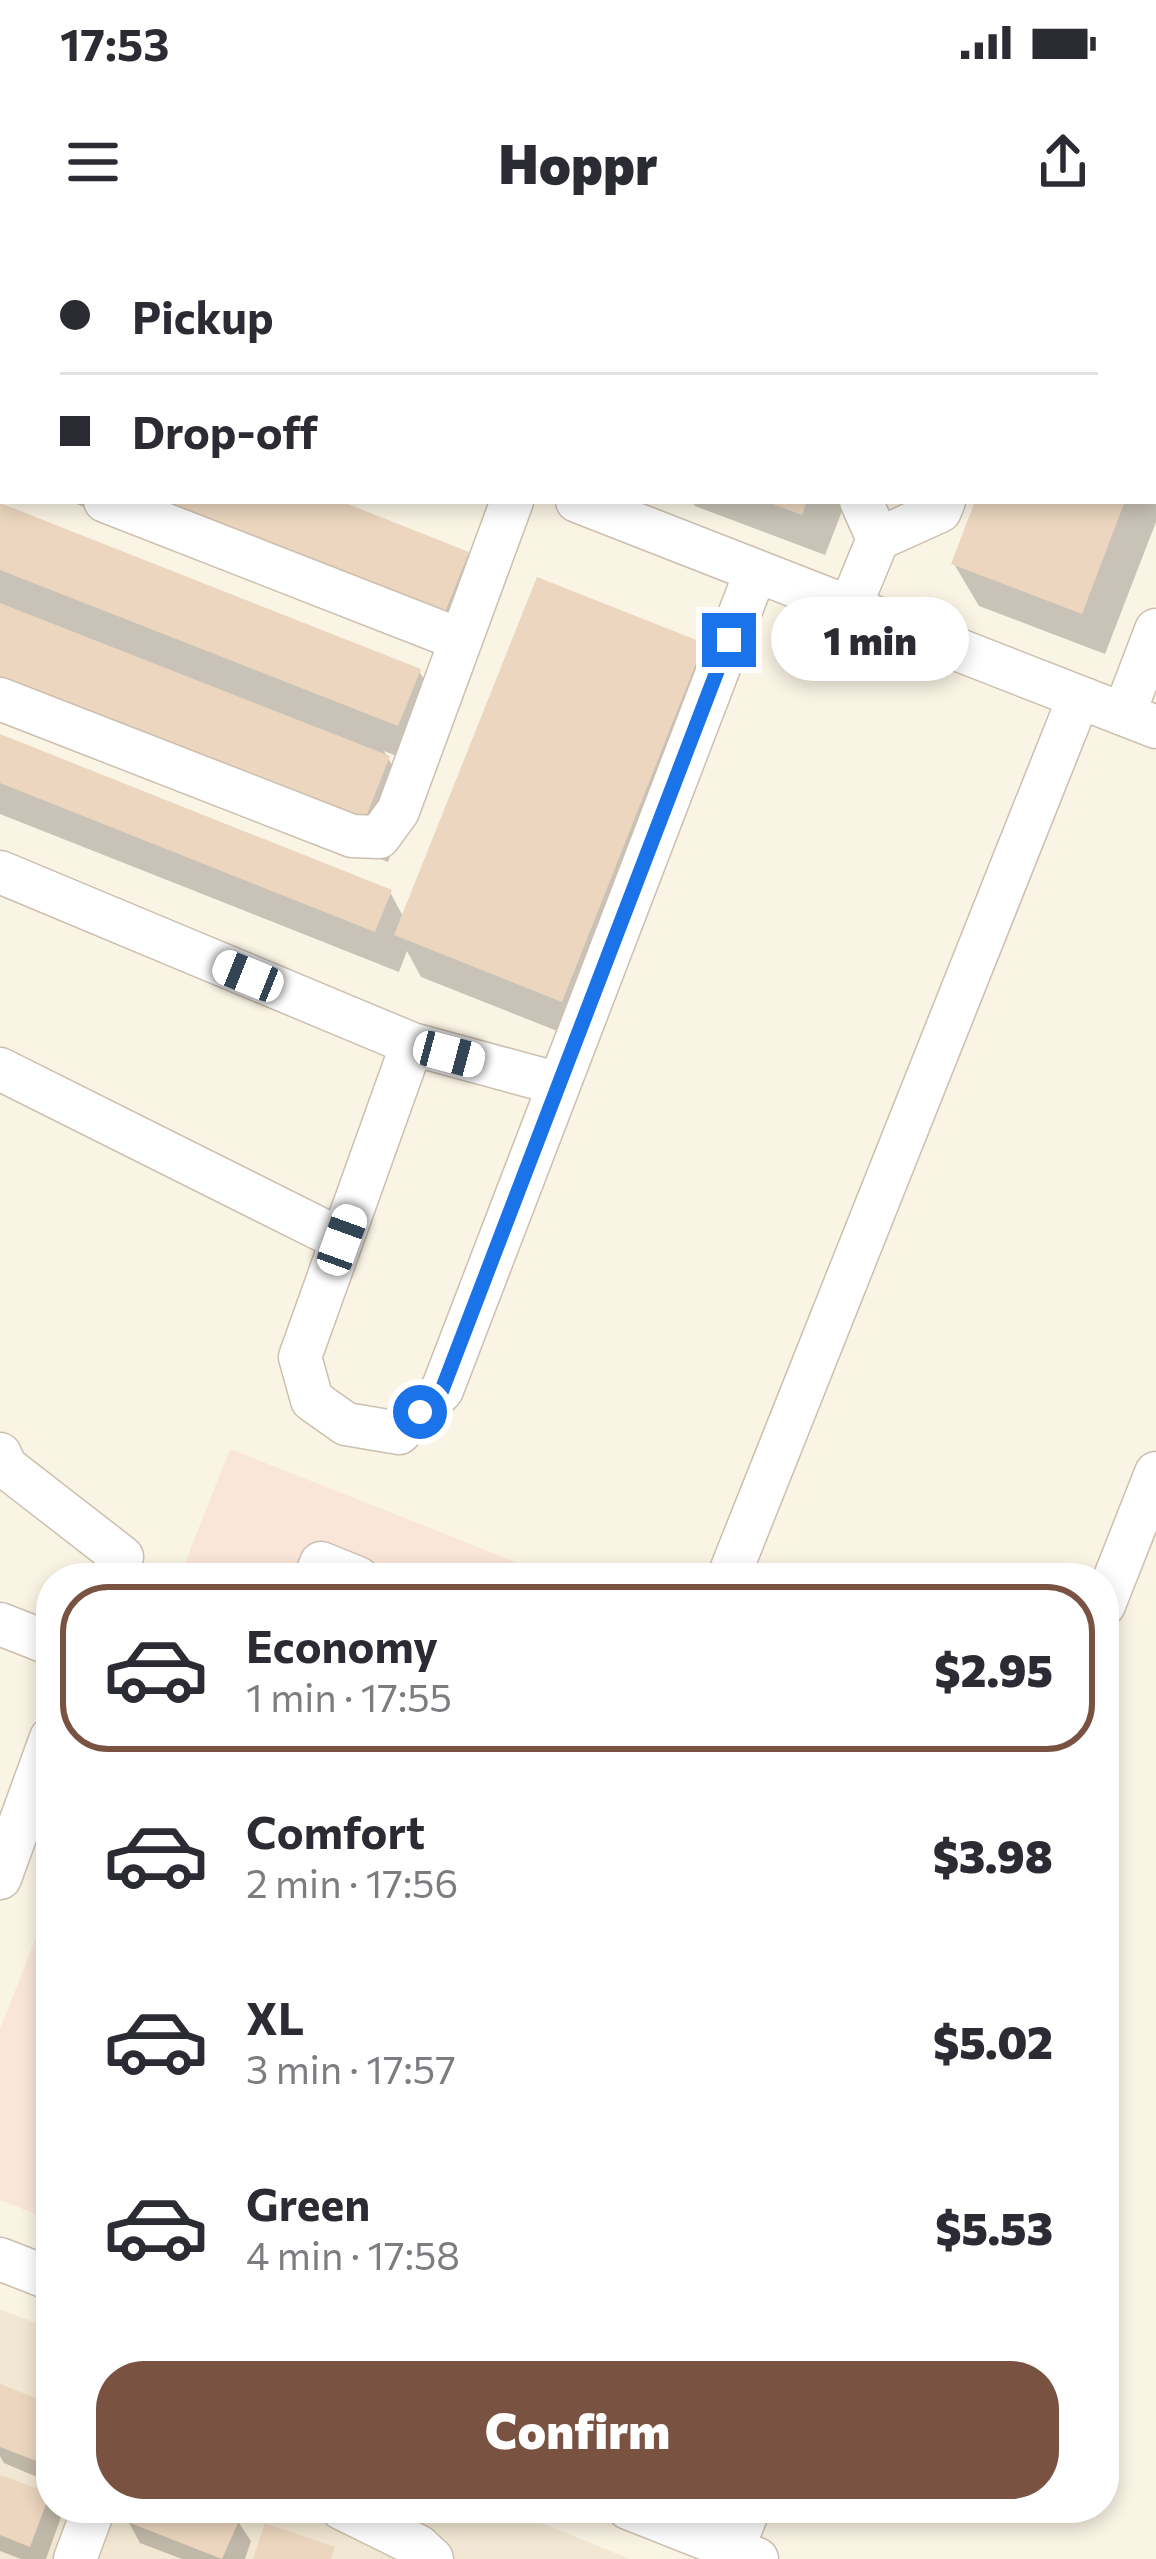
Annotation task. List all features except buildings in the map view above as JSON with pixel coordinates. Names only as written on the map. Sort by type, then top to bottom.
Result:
[{"type":"street","points":[[114,504],[461,640]]},
{"type":"street","points":[[0,699],[352,836],[379,837],[398,811],[511,504]]},
{"type":"street","points":[[850,607],[869,520],[940,511],[943,504]]},
{"type":"street","points":[[622,509],[756,571],[1140,721],[1156,630]]},
{"type":"street","points":[[412,1044],[300,1357],[312,1400],[346,1424],[399,1433],[442,1390],[756,571]]},
{"type":"street","points":[[734,1563],[1079,697]]},
{"type":"street","points":[[0,872],[412,1044],[559,1084]]},
{"type":"street","points":[[0,1069],[342,1240]]},
{"type":"street","points":[[2,1462],[122,1557],[119,1563]]},
{"type":"street","points":[[1119,1567],[1156,1473]]},
{"type":"street","points":[[0,1624],[36,1638]]},
{"type":"street","points":[[0,1878],[36,1779]]},
{"type":"street","points":[[0,2259],[36,2273]]},
{"type":"street","points":[[75,2559],[88,2523]]},
{"type":"street","points":[[371,2523],[418,2546],[432,2559]]},
{"type":"street","points":[[663,2523],[739,2556],[746,2523]]},
{"type":"shaded area","points":[[230,1449],[518,1563],[185,1563]]},
{"type":"shaded area","points":[[36,1938],[36,2214],[0,2200],[0,2029]]},
{"type":"shaded area","points":[[0,2309],[36,2323],[36,2523],[541,2523],[630,2559],[0,2559]]},
{"type":"route","points":[[420,1412],[442,1390],[729,640]]}]
